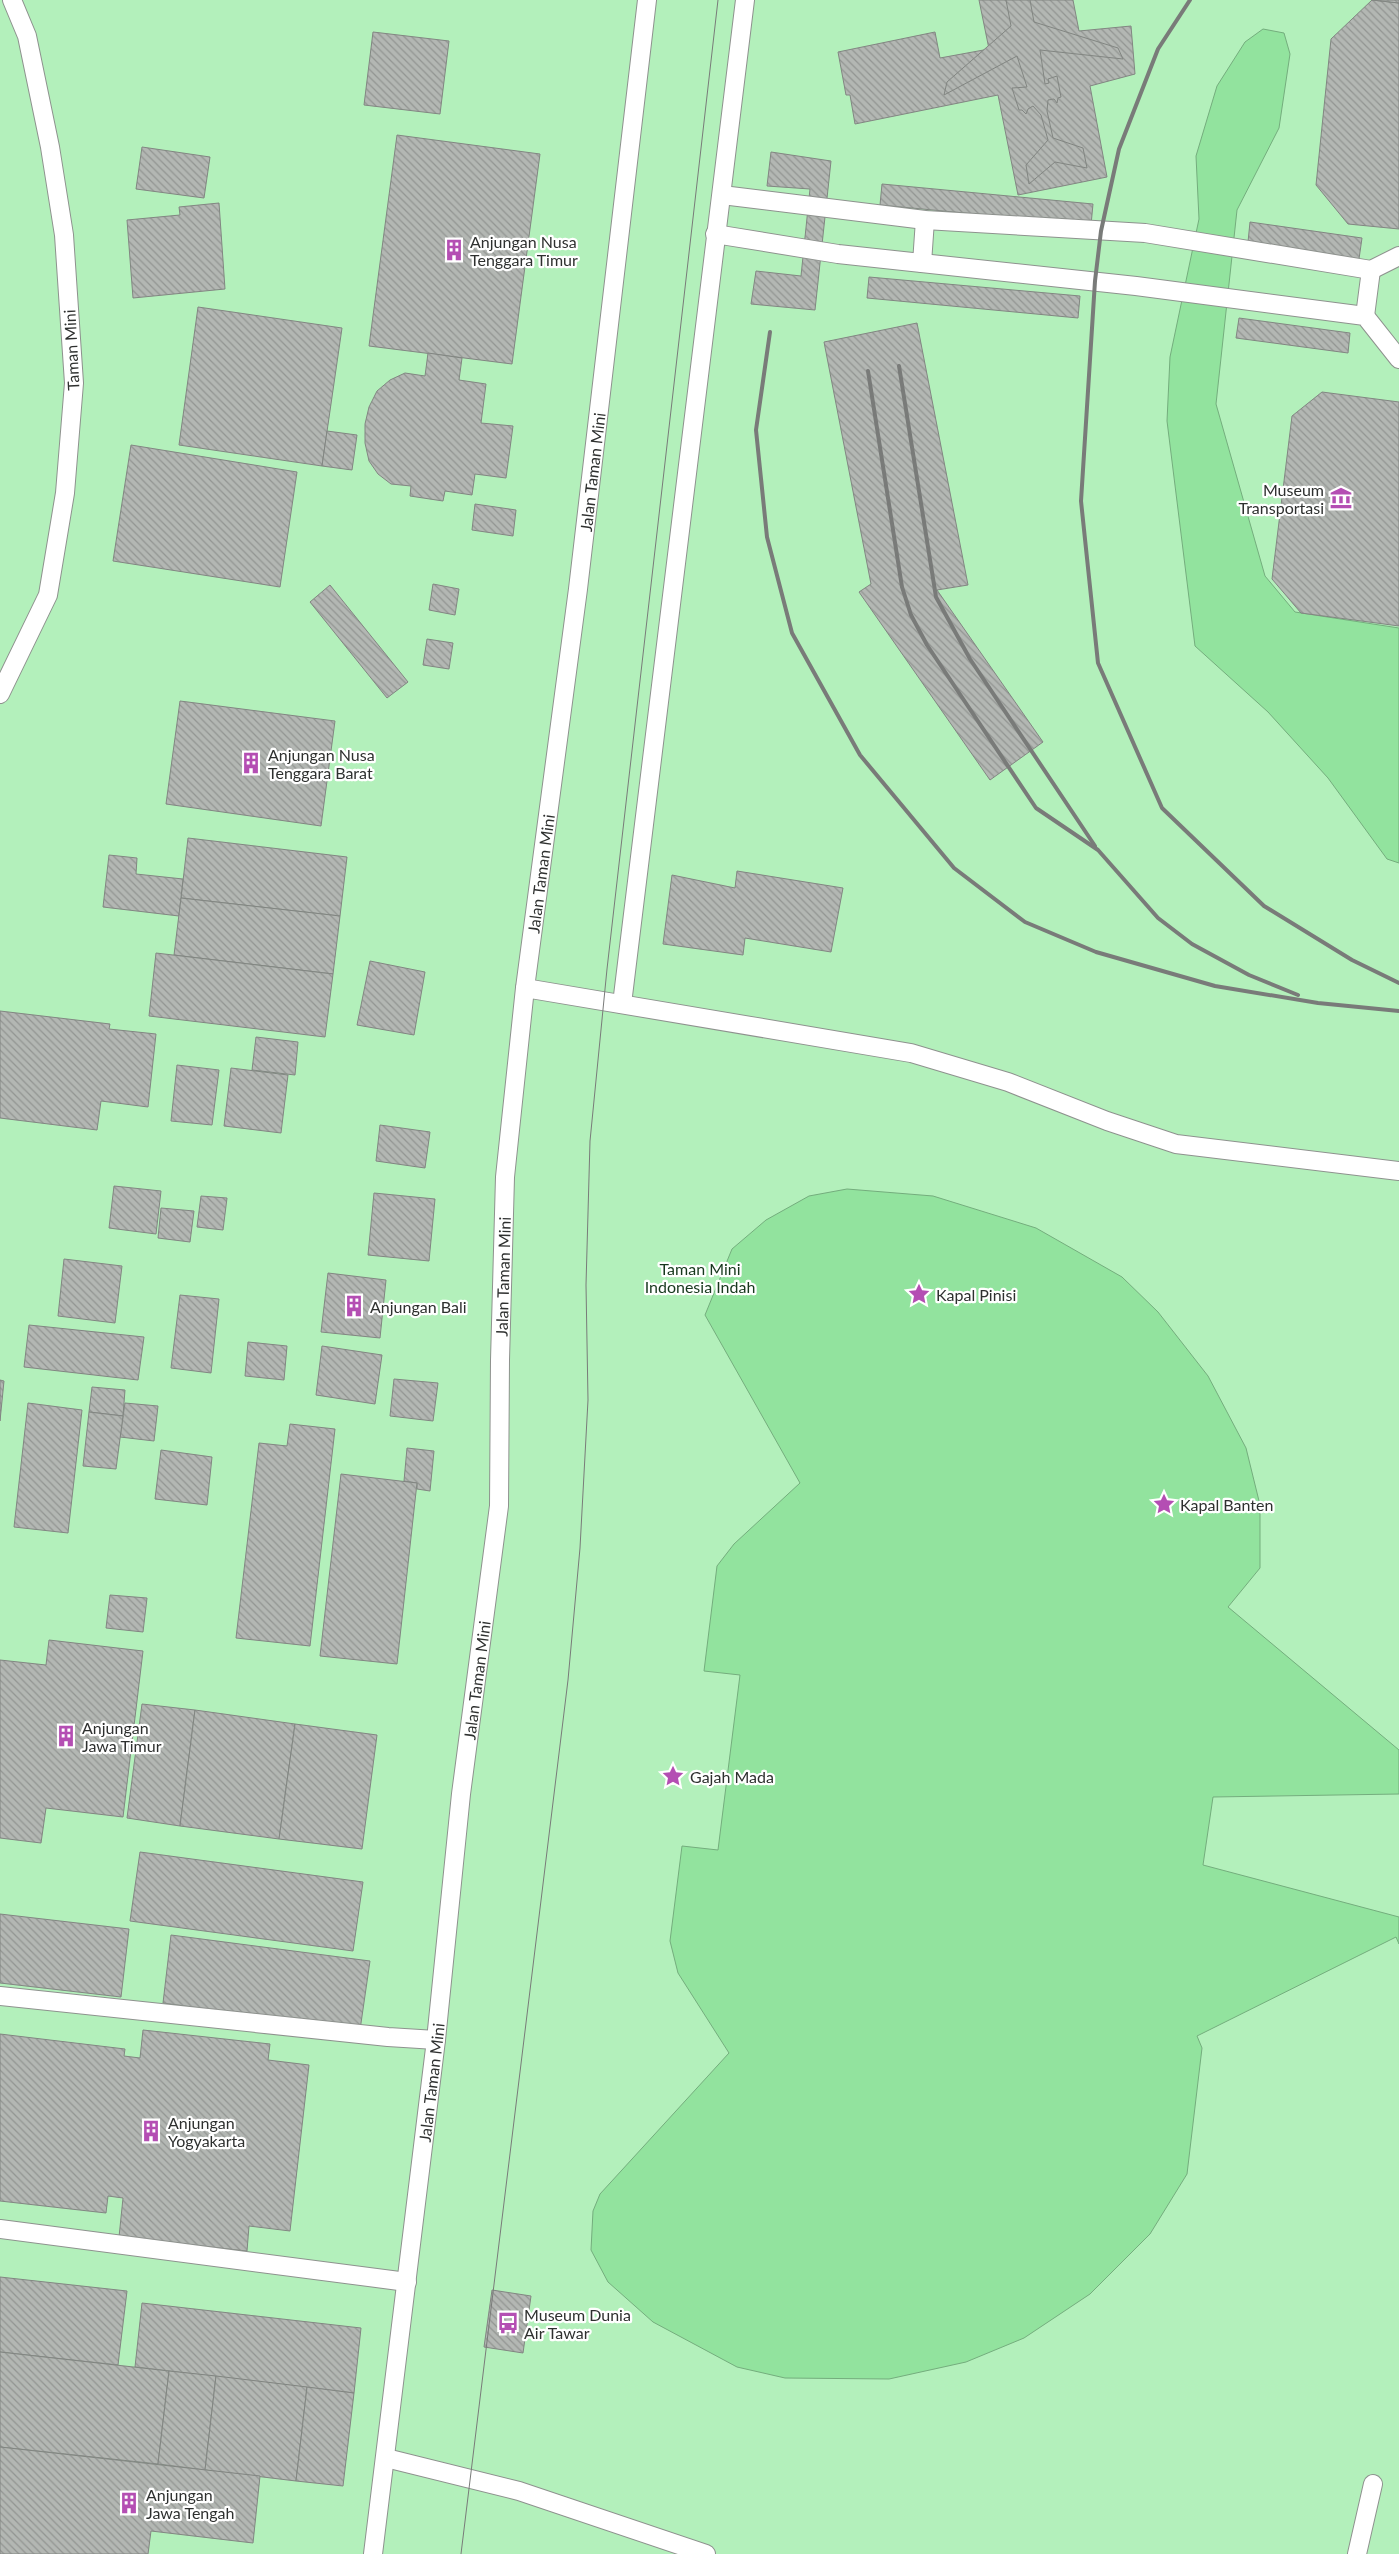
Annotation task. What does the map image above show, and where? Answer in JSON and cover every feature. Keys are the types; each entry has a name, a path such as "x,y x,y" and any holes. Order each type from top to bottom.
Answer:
{"lane":[{"name":"Taman Mini","path":"0,694 48,595 65,493 74,383 64,235 52,157 27,36 12,0"},
{"name":"Jalan Taman Mini","path":"373,2554 436,2040 461,1794 498,1506 505,1177 525,988 578,589 647,0"},
{"path":"622,1004 745,0"},
{"path":"722,195 925,220 1144,234 1371,270 1399,256"},
{"path":"922,263 925,220"},
{"path":"715,234 838,254 1136,286 1365,316 1399,359"},
{"path":"1365,316 1371,270"},
{"path":"525,988 911,1053 1008,1082 1107,1121 1176,1144 1399,1171"},
{"path":"0,1996 388,2037 436,2040"},
{"path":"0,2229 407,2282"},
{"path":"386,2458 519,2491 706,2554"},
{"path":"1357,2554 1373,2484"}],"green space":[{"name":"Taman Mini Indonesia Indah","path":"0,0 1399,0 1399,2554 0,2554"}],"shaded area":[{"path":"1263,29 1284,33 1290,54 1279,128 1237,210 1216,404 1265,576 1295,612 1399,628 1399,863 1387,859 1328,778 1268,712 1195,646 1167,421 1170,357 1199,219 1196,156 1217,86 1245,42"},
{"path":"847,1189 933,1196 1036,1228 1122,1277 1158,1312 1208,1376 1246,1448 1260,1505 1260,1568 1228,1607 1399,1750 1399,1794 1213,1797 1203,1865 1399,1917 1399,1944 1396,1937 1197,2036 1202,2048 1187,2174 1150,2234 1090,2294 1024,2338 966,2362 889,2379 785,2378 737,2367 653,2322 608,2282 591,2250 593,2211 600,2194 729,2053 678,1973 670,1941 682,1846 718,1850 740,1675 704,1671 717,1566 734,1544 800,1483 705,1315 732,1249 766,1220 809,1196"}],"building":[{"path":"979,0 1073,0 1079,31 1131,26 1135,74 1090,86 1107,177 1018,195 998,95 855,124 850,95 846,95 838,52 935,32 940,58 989,49"},
{"path":"1006,0 1030,0 1034,22 1118,48 1123,59 1040,50 1045,84 1049,83 1048,79 1057,76 1061,97 1058,98 1057,103 1054,99 1048,100 1047,111 1053,138 1083,148 1087,168 1055,162 1029,184 1026,165 1048,140 1041,115 1033,106 1028,109 1026,114 1019,110 1012,88 1027,87 1017,56 944,95 947,82 1011,26"},
{"path":"1372,0 1399,3 1399,229 1348,224 1316,185 1331,39"},
{"path":"1372,0 1399,0 1399,3"},
{"path":"373,32 449,41 440,114 364,105"},
{"name":"Anjungan Nusa Tenggara Timur","path":"397,135 540,154 512,364 369,346"},
{"path":"142,147 210,157 204,198 136,189"},
{"path":"771,152 831,161 815,310 751,304 756,271 801,276 810,189 767,186"},
{"path":"882,184 1093,204 1091,225 880,205"},
{"path":"219,203 225,289 133,298 127,220 180,215 179,207"},
{"path":"1250,222 1362,238 1359,259 1248,242"},
{"path":"869,277 1080,296 1078,318 867,298"},
{"path":"198,307 342,328 322,466 179,445"},
{"path":"1239,318 1350,333 1348,353 1236,338"},
{"path":"917,323 968,585 937,590 1043,742 990,780 859,592 871,584 824,342"},
{"path":"428,353 462,358 459,380 486,384 481,423 513,426 506,478 475,474 472,495 445,491 443,501 410,496 411,486 391,484 378,474 369,461 365,443 365,424 369,407 377,391 390,380 405,373 425,376"},
{"name":"Museum Transportasi","path":"1322,392 1399,402 1399,626 1301,613 1272,579 1292,416"},
{"path":"327,431 357,435 352,470 322,466"},
{"path":"131,445 297,472 280,587 113,561"},
{"path":"475,504 516,510 513,536 472,530"},
{"path":"433,584 459,589 455,615 429,610"},
{"path":"330,585 408,682 387,698 310,602"},
{"path":"427,639 453,643 449,669 423,665"},
{"name":"Anjungan Nusa Tenggara Barat","path":"180,701 335,721 321,826 166,804"},
{"path":"188,838 347,857 340,916 181,898"},
{"path":"109,855 137,858 136,874 183,879 179,916 103,907"},
{"path":"737,871 843,888 831,952 745,938 743,955 663,944 672,875 735,888"},
{"path":"181,898 340,916 333,974 174,955"},
{"path":"156,953 333,974 325,1037 149,1016"},
{"path":"370,961 425,972 414,1035 357,1025"},
{"path":"0,1011 110,1024 109,1029 156,1034 148,1107 101,1101 97,1130 0,1118"},
{"path":"256,1037 298,1042 295,1075 252,1070"},
{"path":"177,1065 219,1070 212,1125 171,1121"},
{"path":"231,1068 288,1075 281,1133 224,1126"},
{"path":"380,1125 430,1132 425,1168 376,1161"},
{"path":"114,1186 161,1191 156,1234 109,1228"},
{"path":"374,1193 435,1199 429,1261 368,1255"},
{"path":"201,1196 227,1198 223,1230 197,1227"},
{"path":"161,1208 194,1211 190,1242 158,1238"},
{"path":"64,1259 122,1266 115,1323 58,1316"},
{"name":"Anjungan Bali","path":"328,1273 386,1280 380,1338 321,1332"},
{"path":"180,1295 219,1299 211,1373 171,1368"},
{"path":"29,1325 144,1337 138,1380 24,1367"},
{"path":"248,1342 287,1346 284,1380 245,1376"},
{"path":"322,1346 382,1355 375,1404 316,1395"},
{"path":"394,1379 438,1383 433,1421 390,1416"},
{"path":"0,1380 4,1381 0,1421"},
{"path":"92,1387 125,1390 123,1416 89,1412"},
{"path":"28,1403 82,1410 68,1533 14,1527"},
{"path":"125,1403 158,1406 154,1441 120,1437"},
{"path":"89,1412 123,1416 116,1469 83,1466"},
{"path":"290,1424 335,1429 310,1646 236,1638 259,1443 287,1446"},
{"path":"407,1448 434,1451 430,1491 417,1489 417,1483 404,1481"},
{"path":"161,1450 212,1457 207,1505 155,1499"},
{"path":"341,1474 417,1483 397,1664 320,1656"},
{"path":"110,1595 147,1598 143,1632 106,1628"},
{"name":"Anjungan Jawa Timur","path":"49,1640 143,1651 123,1817 46,1808 41,1843 0,1838 0,1660 46,1665"},
{"path":"142,1704 195,1710 180,1826 127,1818"},
{"path":"195,1710 295,1724 279,1839 180,1826"},
{"path":"295,1724 377,1735 362,1849 279,1839"},
{"path":"140,1852 363,1882 353,1951 130,1921"},
{"path":"0,1914 129,1929 121,1997 0,1983"},
{"path":"171,1935 370,1961 360,2030 163,2003"},
{"name":"Anjungan Yogyakarta","path":"143,2030 270,2044 268,2060 309,2065 290,2231 249,2226 247,2251 119,2237 123,2198 108,2196 106,2213 0,2201 0,2034 125,2049 124,2056 140,2058"},
{"path":"0,2277 127,2291 118,2365 0,2352"},
{"path":"492,2290 531,2296 523,2353 484,2347"},
{"path":"142,2303 361,2328 354,2393 135,2367"},
{"path":"0,2352 169,2371 158,2464 0,2447"},
{"path":"169,2371 216,2376 205,2470 158,2464"},
{"path":"216,2376 307,2387 296,2481 205,2470"},
{"path":"307,2387 354,2393 343,2486 296,2481"},
{"name":"Anjungan Jawa Tengah","path":"0,2447 260,2476 253,2543 151,2531 148,2554 0,2554"}],"tram line":[{"path":"461,2554 568,1680 580,1548 588,1400 586,1285 590,1141 607,969 718,0"}],"railway":[{"path":"1190,0 1158,49 1119,149 1101,231 1095,281 1081,501 1098,663 1162,808 1264,906 1352,960 1399,983"},
{"path":"770,332 756,430 767,537 792,633 860,755 954,868 1025,922 1096,952 1215,986 1318,1003 1399,1011"},
{"path":"899,366 936,597 970,659 1095,846"},
{"path":"868,371 902,587 911,615 927,645 1036,808 1098,850 1158,918 1192,944 1249,975 1298,995"}],"place":[{"name":"Anjungan Nusa Tenggara Timur","path":"454,250"},
{"name":"Museum Transportasi","path":"1341,498"},
{"name":"Anjungan Nusa Tenggara Barat","path":"251,763"},
{"name":"Kapal Pinisi","path":"919,1294"},
{"name":"Anjungan Bali","path":"354,1306"},
{"name":"Kapal Banten","path":"1164,1504"},
{"name":"Anjungan Jawa Timur","path":"66,1736"},
{"name":"Gajah Mada","path":"673,1776"},
{"name":"Anjungan Yogyakarta","path":"151,2131"},
{"name":"Museum Dunia Air Tawar","path":"508,2323"},
{"name":"Anjungan Jawa Tengah","path":"129,2503"}]}
